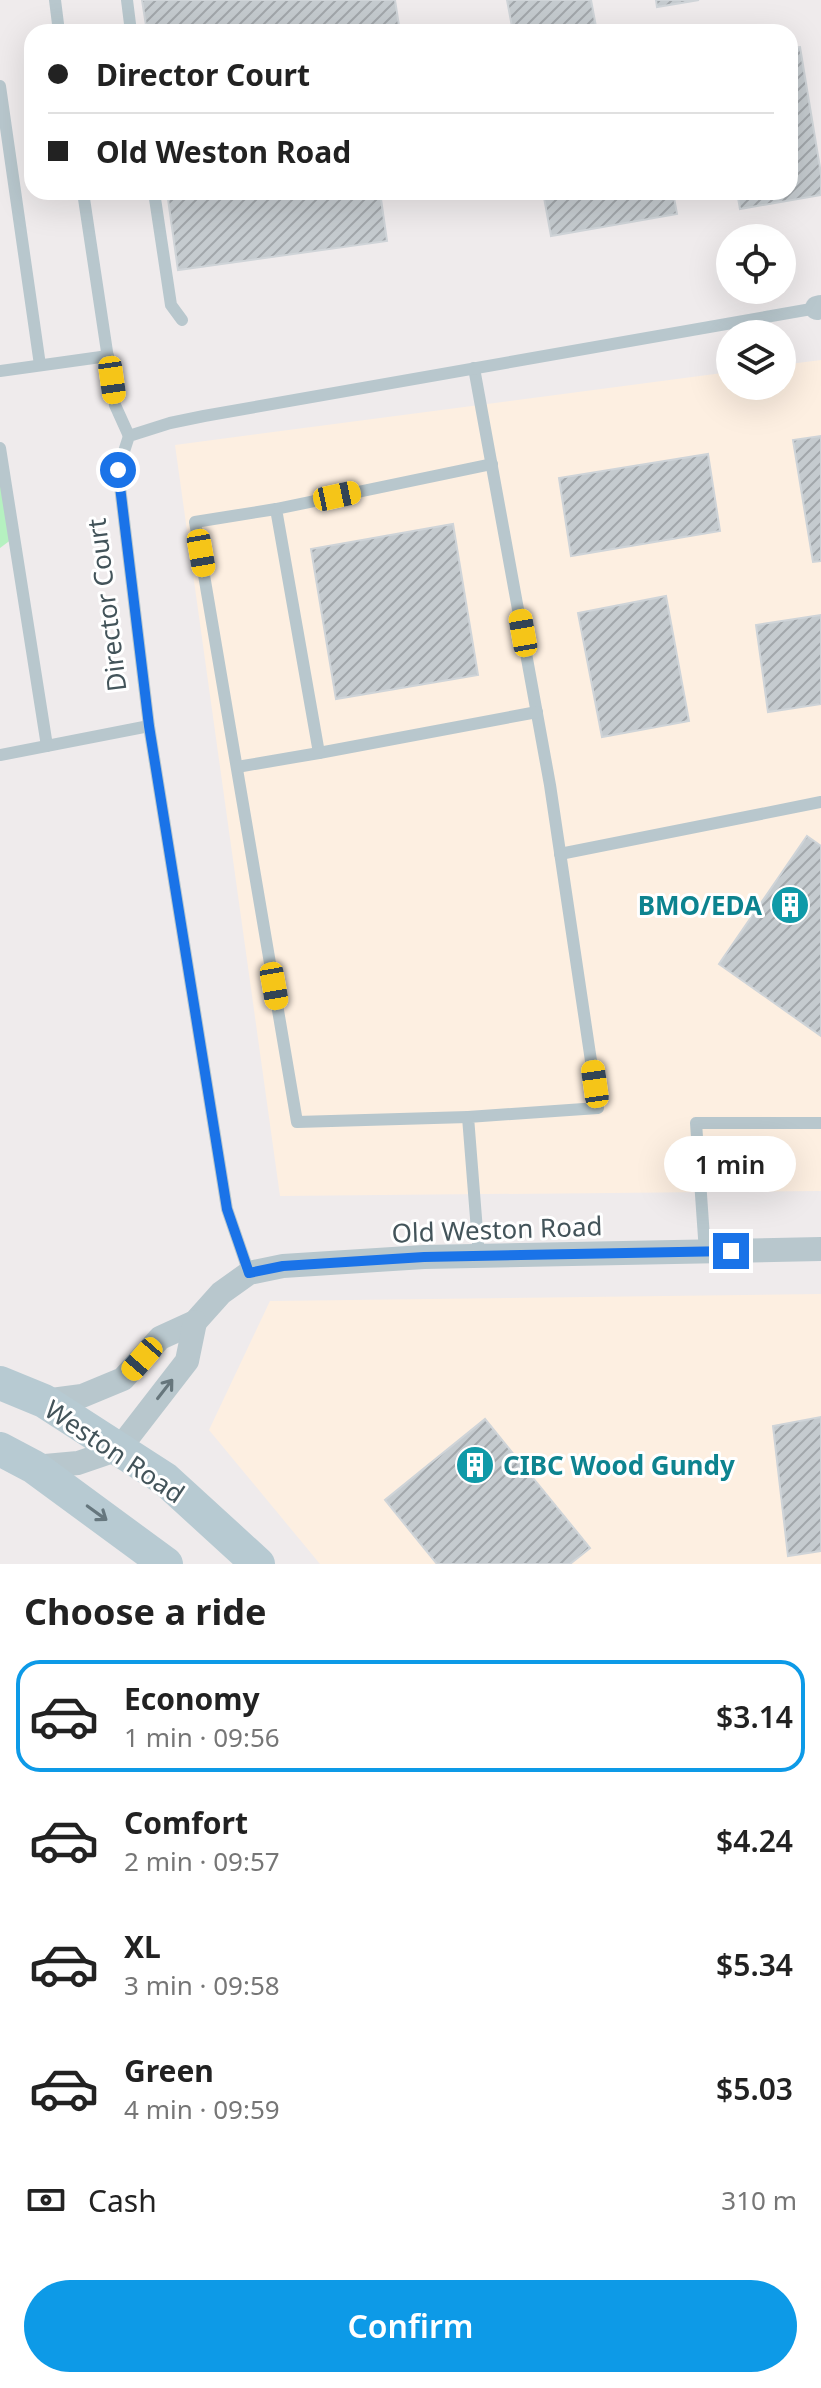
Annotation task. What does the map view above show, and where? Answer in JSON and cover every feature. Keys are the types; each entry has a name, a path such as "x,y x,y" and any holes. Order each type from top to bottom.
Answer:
{"main road":[{"name":"Weston Road","path":"0,1383 44,1401 165,1479 258,1564"},
{"path":"0,1449 34,1467 166,1564"}],"street":[{"name":"Old Weston Road","path":"44,1401 82,1396 123,1379 160,1338 195,1322 221,1293 249,1273 283,1266 424,1257 821,1249"},
{"path":"34,1467 78,1463 119,1449 187,1361 195,1322"}],"lane":[{"path":"55,0 58,24"},
{"path":"127,0 130,24"},
{"path":"0,86 40,365"},
{"path":"84,200 115,405 129,436 170,423 819,308"},
{"path":"155,200 171,305 182,320"},
{"path":"0,371 108,356"},
{"path":"474,368 492,464 537,712 574,934 598,1108 468,1117 297,1122 195,522 276,509 492,464"},
{"name":"Director Court","path":"129,436 118,470 149,726 227,1209 249,1273"},
{"path":"0,448 47,746"},
{"path":"276,509 319,753"},
{"path":"237,767 537,712"},
{"path":"0,755 149,726"},
{"path":"560,854 821,802"},
{"path":"468,1117 479,1256"},
{"path":"705,1252 696,1123 821,1123"}],"shaded area":[{"path":"821,360 821,1191 280,1196 175,445 716,374 716,400 796,400 796,363"},
{"path":"821,1294 821,1564 320,1564 209,1430 270,1301"}],"green space":[{"path":"0,454 16,536 0,548"}],"building":[{"path":"142,0 395,0 399,24 146,24"},
{"path":"507,0 591,0 596,24 512,24"},
{"path":"656,0 699,0 657,7"},
{"path":"798,47 821,174 821,195 798,199"},
{"path":"168,200 381,200 387,241 178,270"},
{"path":"544,200 674,200 677,214 551,236"},
{"path":"738,200 792,200 740,209"},
{"path":"821,436 821,561 813,562 793,440"},
{"path":"708,454 720,531 571,556 559,478"},
{"path":"453,524 478,675 336,699 311,549"},
{"path":"666,596 689,721 602,737 578,613"},
{"path":"821,615 821,704 768,712 756,625"},
{"name":"BMO/EDA","path":"807,836 821,846 821,1036 719,964"},
{"path":"821,1417 821,1551 788,1556 773,1426"},
{"name":"CIBC Wood Gundy","path":"485,1419 590,1548 570,1564 437,1564 385,1500"}],"place":[{"name":"BMO/EDA","path":"790,905"},
{"name":"CIBC Wood Gundy","path":"475,1465"}],"route":[{"path":"118,470 149,726 227,1209 249,1273 283,1266 424,1257 731,1251"}]}
